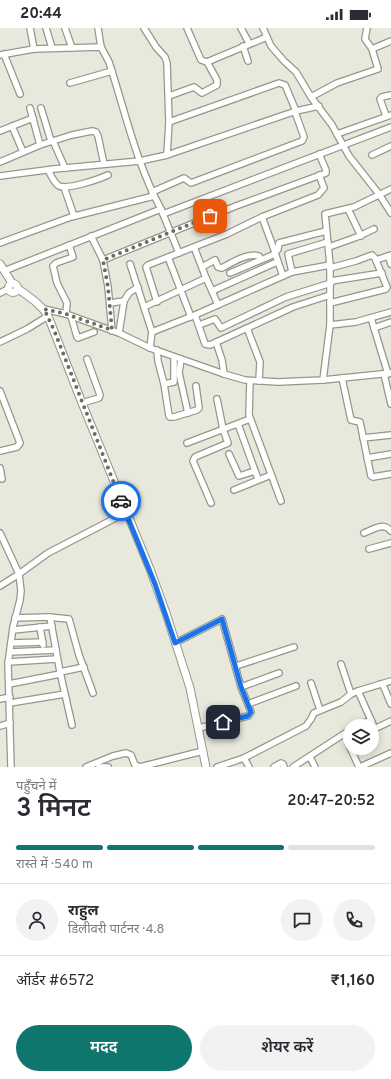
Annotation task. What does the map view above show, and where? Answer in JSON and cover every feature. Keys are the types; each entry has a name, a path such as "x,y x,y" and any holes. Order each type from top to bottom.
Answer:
{"main road":[{"path":"0,264 13,287 44,309 48,316 125,513 155,584 190,688 206,767"}],"street":[{"path":"30,28 34,49"},
{"path":"46,28 52,48"},
{"path":"65,28 72,48"},
{"path":"98,28 101,46 112,72 140,161 179,253"},
{"path":"144,28 166,60 169,96 167,155"},
{"path":"187,28 201,60 207,62 267,36"},
{"path":"241,28 249,43"},
{"path":"263,28 271,46 296,72 337,134 349,156 379,194 391,213"},
{"path":"311,96 337,83 378,69 372,49 365,39 368,28"},
{"path":"372,49 391,41"},
{"path":"20,94 2,55 34,49 101,46"},
{"path":"243,46 248,61"},
{"path":"169,96 194,87 202,93 217,85 217,80 207,62"},
{"path":"70,83 112,72"},
{"path":"0,243 74,216 153,194 184,178 191,183 302,140 304,137 285,85 279,83 169,122"},
{"path":"337,134 389,116 380,99 391,95"},
{"path":"0,176 140,161 167,155 295,111 319,106"},
{"path":"30,108 40,145"},
{"path":"41,108 52,141 65,168"},
{"path":"0,130 33,118"},
{"path":"12,126 22,152"},
{"path":"4,271 91,236 391,127"},
{"path":"0,162 40,145 86,131 92,131 96,132 98,136 104,164"},
{"path":"372,155 391,146"},
{"path":"103,260 243,203 326,173 327,171 319,154"},
{"path":"48,170 56,184 64,187 102,178 108,175"},
{"path":"156,302 146,267 320,194 324,187 319,175"},
{"path":"64,187 74,216"},
{"path":"322,380 330,324 331,282 329,244 326,231 326,214 348,209 391,189"},
{"path":"348,209 361,236"},
{"path":"262,218 283,276"},
{"path":"292,272 288,254 361,236 374,229"},
{"path":"230,273 275,253 278,250 278,244 280,243 326,231"},
{"path":"91,236 103,260 110,303 112,330"},
{"path":"69,245 73,257 56,263 53,266 57,284 67,303 68,315 77,337 78,338 94,332"},
{"path":"194,247 218,305"},
{"path":"202,267 215,260 218,267 222,268 246,256 255,254 260,260"},
{"path":"152,332 193,316 292,272 356,261 372,255 374,256 382,273 387,287 386,289 330,303"},
{"path":"376,260 389,255 391,264"},
{"path":"168,257 181,290 193,316 199,325 205,344 210,345 293,307 330,295"},
{"path":"212,291 277,262"},
{"path":"130,264 152,332 150,348"},
{"path":"199,325 214,319 221,328 286,297 331,282 382,273"},
{"path":"144,307 206,278"},
{"path":"0,293 13,287"},
{"path":"119,333 124,301 129,293 138,287"},
{"path":"110,303 124,301"},
{"path":"44,309 68,315 112,330 150,348 174,357 250,381 278,382 322,380 388,374"},
{"path":"330,324 348,323 391,312"},
{"path":"0,342 27,329 48,316"},
{"path":"371,318 388,374 391,404"},
{"path":"374,328 391,322"},
{"path":"247,328 260,362 259,381"},
{"path":"216,342 222,360 224,374"},
{"path":"157,350 169,416 174,417 199,408 196,386"},
{"path":"164,384 174,382 174,357"},
{"path":"82,403 99,398 100,395 88,359"},
{"path":"181,359 179,373 188,413"},
{"path":"342,378 351,420 360,422 371,476 391,474"},
{"path":"250,381 248,410 250,419 281,501"},
{"path":"0,391 20,443 17,447 0,451"},
{"path":"211,503 193,461 195,458 228,443 217,399"},
{"path":"187,443 250,419"},
{"path":"238,424 258,479"},
{"path":"363,438 391,434"},
{"path":"229,454 239,476 255,471"},
{"path":"367,458 391,454"},
{"path":"0,468 2,479"},
{"path":"234,490 271,475"},
{"path":"0,586 48,553 125,513"},
{"path":"364,533 383,526 388,527 391,531"},
{"path":"0,534 19,574 21,591 8,662 11,767"},
{"path":"369,549 391,543"},
{"path":"15,618 50,617 67,618 70,620 93,693"},
{"path":"50,617 57,659 72,725"},
{"path":"175,643 222,619 241,687 251,712 248,716 199,728"},
{"path":"13,630 52,626"},
{"path":"40,627 43,650"},
{"path":"11,643 43,642"},
{"path":"236,666 294,647"},
{"path":"10,652 56,650"},
{"path":"8,662 57,659"},
{"path":"341,664 352,694"},
{"path":"9,684 84,667"},
{"path":"241,687 279,673"},
{"path":"217,767 244,758 306,726 312,719 314,713 341,702 352,694 391,681"},
{"path":"310,682 320,710"},
{"path":"381,684 383,685 391,704"},
{"path":"248,704 296,686"},
{"path":"358,692 371,719"},
{"path":"0,699 10,700 65,694"},
{"path":"379,727 391,721"},
{"path":"0,726 10,723"},
{"path":"292,767 343,734"},
{"path":"97,766 126,752 131,755 135,766 140,767 203,751"},
{"path":"354,755 359,767 369,765 391,753"},
{"path":"310,756 315,767"},
{"path":"244,758 249,767"},
{"path":"274,767 281,763 284,767"},
{"path":"86,767 108,767"}],"way so far":[{"path":"121,501 54,330 44,309 66,314 112,330 108,287 103,260 210,216"}],"route":[{"path":"121,501 150,569 175,643 222,619 241,687 251,712 248,716 223,722"}]}
